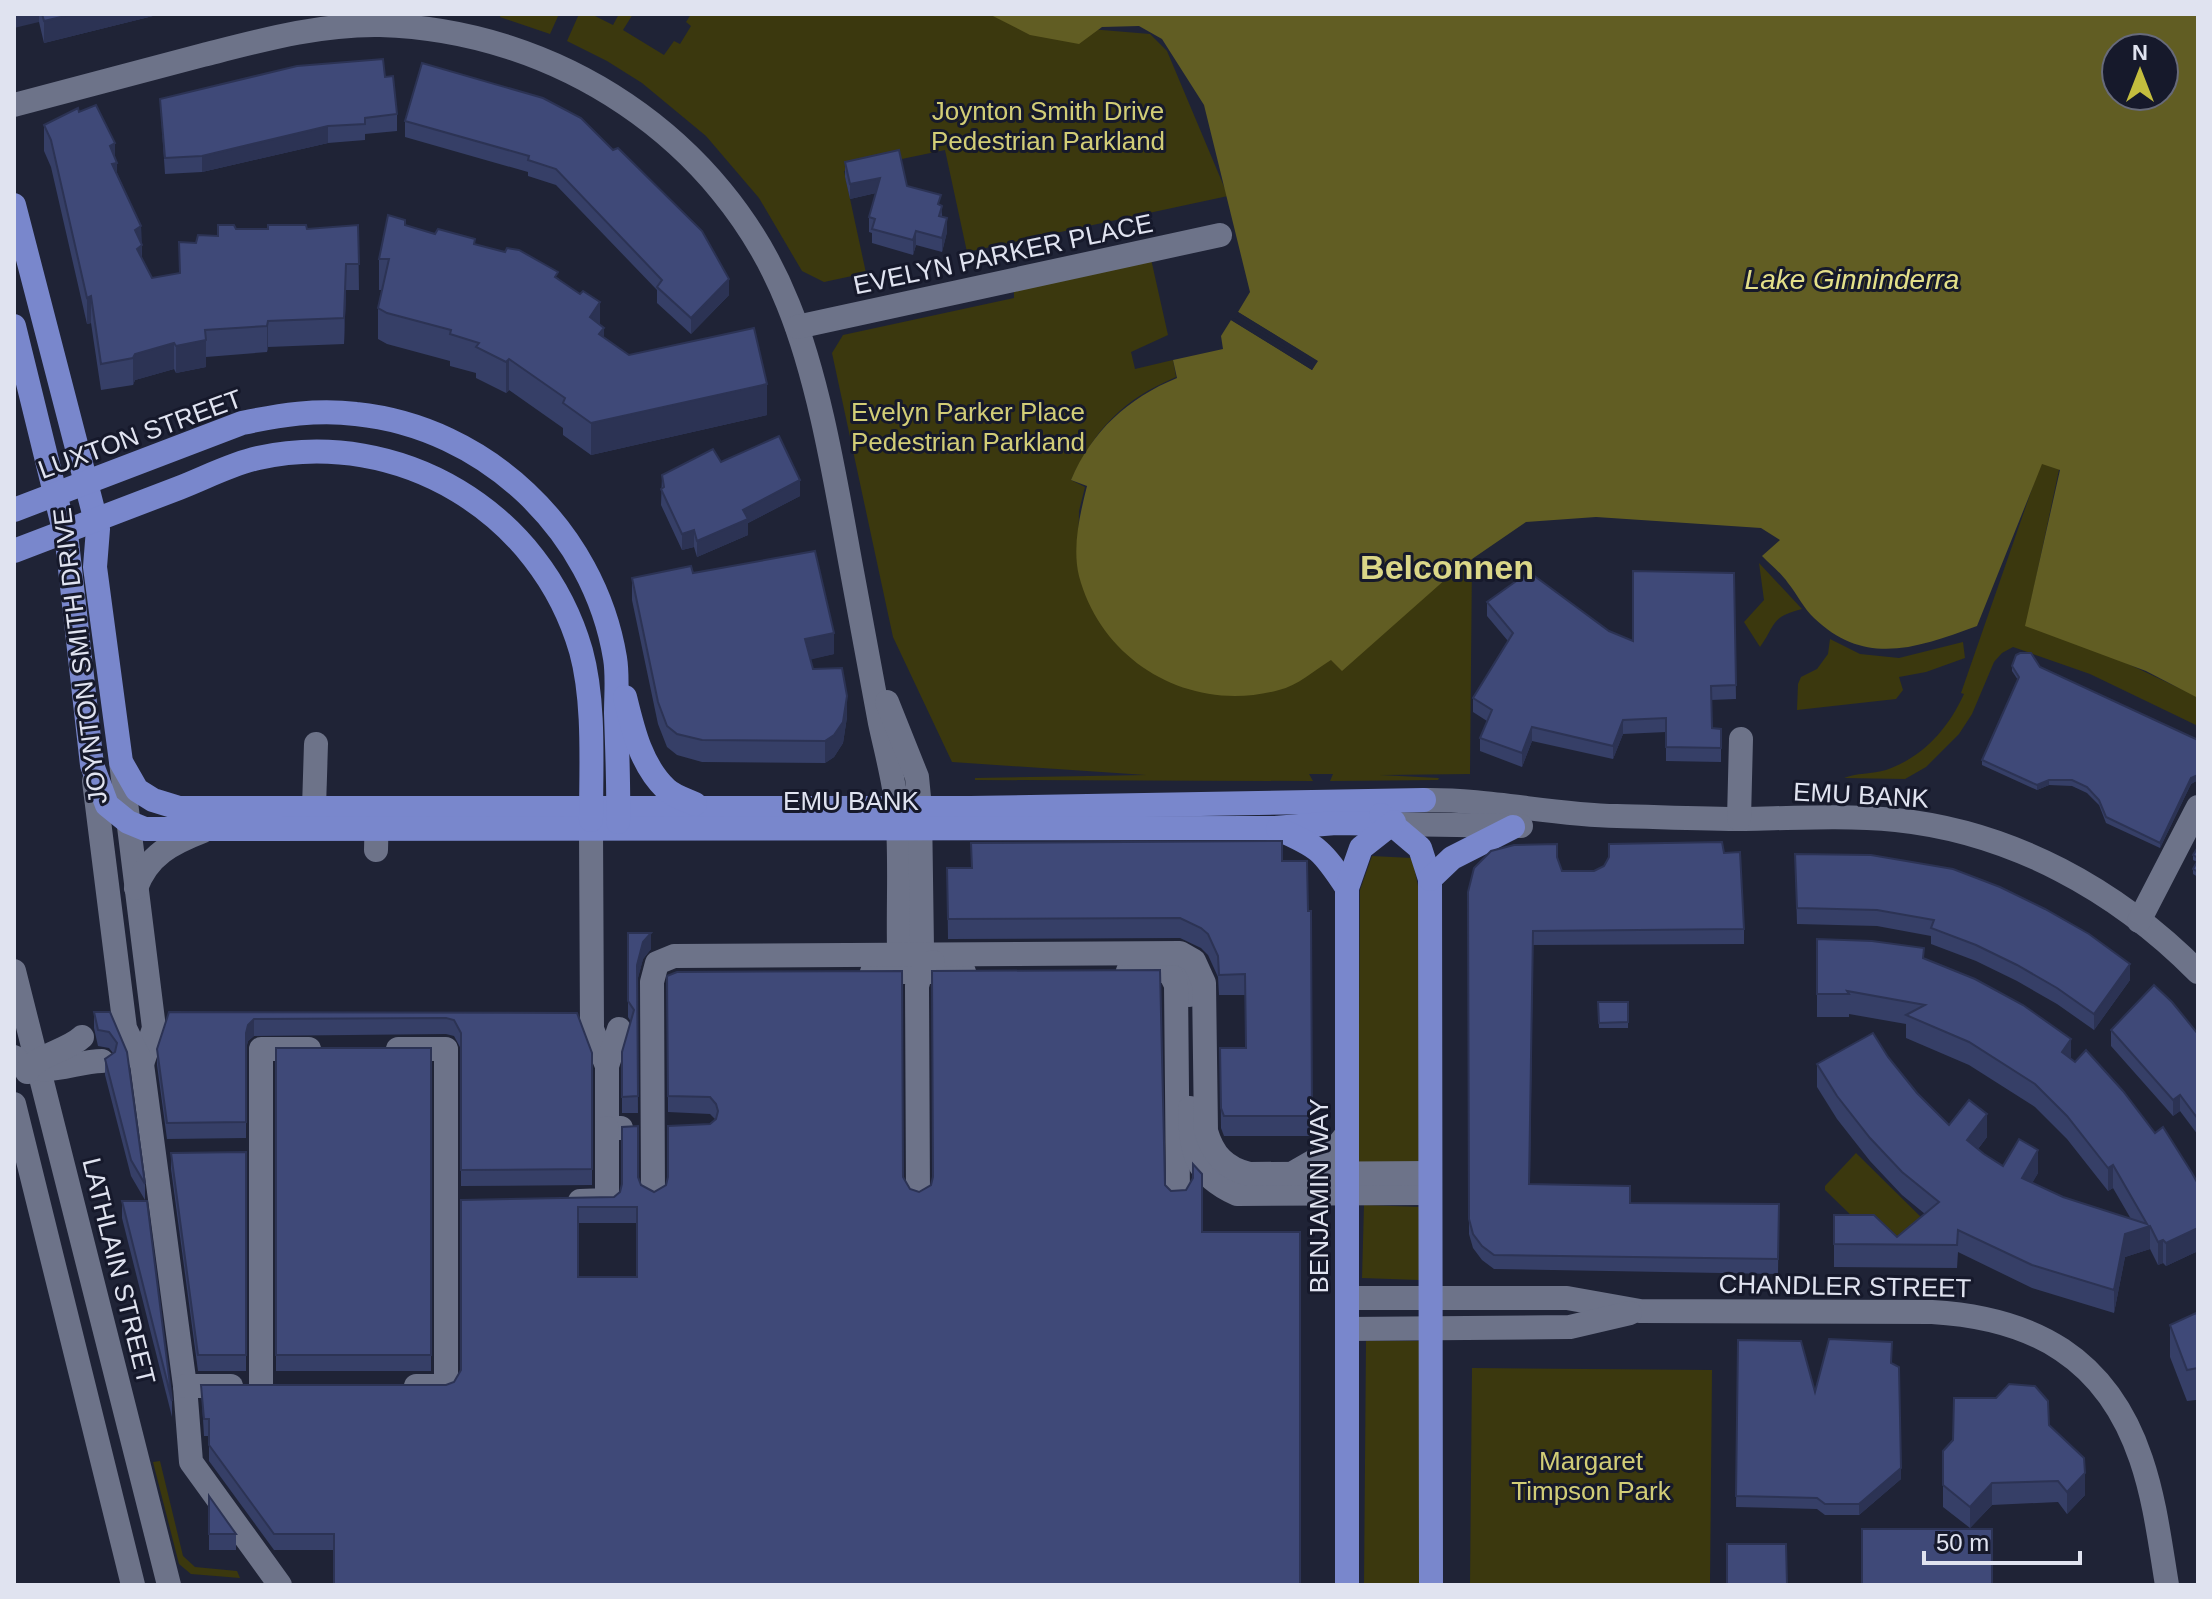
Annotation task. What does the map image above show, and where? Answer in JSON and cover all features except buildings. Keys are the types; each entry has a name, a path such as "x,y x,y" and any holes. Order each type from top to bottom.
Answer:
{"main road":[{"name":"JOYNTON SMITH DRIVE","path":"14,205 98,529 95,567 121,762"},
{"name":"JOYNTON SMITH DRIVE","path":"14,326 67,542 92,765 107,805 128,822"},
{"name":"LUXTON STREET","path":"14,510 242,423 280,415 316,412 393,420 427,430 462,446 492,464 542,508 569,542 600,603 615,660 618,819"},
{"path":"14,551 257,459 301,453 361,455 435,479 469,497 498,519 549,578 565,608 581,651 588,688 591,818"},
{"path":"615,660 644,759 668,792 703,807"},
{"name":"EMU BANK","path":"121,762 137,790 153,800 179,808 314,808 377,829"},
{"name":"EMU BANK","path":"128,822 145,829 203,831 377,829 591,818 909,818 1424,800"},
{"name":"BENJAMIN WAY","path":"1347,1585 1347,888 1361,848 1424,800"},
{"path":"1362,802 1420,848 1430,879 1431,1585"},
{"name":"EMU BANK","path":"618,819 703,807 909,818 1275,828 1336,823 1391,824"},
{"path":"1430,879 1452,858 1513,827"},
{"path":"1275,828 1313,845 1327,857 1347,888"}],"street":[{"path":"14,105 293,32 376,25 415,27 487,40 522,50 589,80 633,108 702,169 754,236 773,268 797,327 825,434 866,651 909,818 917,957 918,1193"},
{"name":"EVELYN PARKER PLACE","path":"797,327 1220,235"},
{"path":"1739,819 1741,739"},
{"path":"314,808 316,744"},
{"name":"JOYNTON SMITH DRIVE","path":"121,762 136,888 156,974 154,1028 142,1064"},
{"name":"JOYNTON SMITH DRIVE","path":"92,765 125,1028 142,1064"},
{"path":"2139,921 2194,798"},
{"name":"EMU BANK","path":"1424,800 1512,806 1574,815 1894,820 1971,835 2015,849 2085,882 2139,921 2198,972"},
{"name":"EMU BANK","path":"128,822 150,808 179,808"},
{"name":"EMU BANK","path":"1391,824 1513,827 1574,815"},
{"path":"591,818 592,1029 607,1066"},
{"path":"103,860 110,836 116,828 128,822"},
{"path":"136,888 141,873 166,847 203,831"},
{"path":"653,1193 652,982 657,963 674,956 917,957 1180,953 1194,961 1204,983 1206,1131 1219,1159 1238,1171 1293,1184 1430,1183"},
{"path":"917,957 1154,958 1163,963 1176,985 1178,1194"},
{"path":"14,960 27,974 43,1031 96,1053"},
{"name":"LATHLAIN STREET","path":"14,971 29,1064 49,1111 169,1585"},
{"path":"563,1201 607,1200 607,1066 619,1029"},
{"path":"29,1166 40,1138 25,1079 29,1064 73,1045 96,1053"},
{"path":"261,1386 261,1049 334,1049"},
{"path":"371,1049 446,1049 446,1386 395,1386"},
{"path":"49,1111 67,1079 84,1074 96,1053"},
{"path":"142,1064 185,1386 191,1462 280,1585"},
{"path":"14,1104 133,1585"},
{"path":"607,1128 671,1128"},
{"path":"1293,1184 1335,1149 1347,1134"},
{"path":"230,1153 261,1153"},
{"path":"154,1154 185,1154"},
{"path":"1293,1184 1332,1214 1347,1235"},
{"path":"446,1201 475,1201"},
{"name":"CHANDLER STREET","path":"1347,1298 1567,1298 1640,1311 1932,1312 1969,1314 2010,1324 2048,1340 2075,1357 2097,1380 2131,1433 2142,1461 2166,1578"},
{"name":"CHANDLER STREET","path":"1347,1329 1570,1327 1640,1311"},
{"path":"185,1386 285,1386"}],"green space":[{"path":"501,14 559,14 550,34 500,17"},
{"name":"Joynton Smith Drive Pedestrian Parkland","path":"579,14 591,14 613,25 619,14 633,14 623,30 664,55 674,41 680,44 691,26 686,22 691,14 1015,14 1090,29 1150,34 1167,51 1228,196 967,252 945,150 844,171 866,273 824,282 802,271 759,198 706,136 642,83 567,41"},
{"name":"Evelyn Parker Place Pedestrian Parkland","path":"1151,259 1168,335 1131,352 1135,369 1173,360 1176,377 1140,395 1126,406 1101,431 1080,462 1071,480 1085,487 1079,511 1078,563 1434,584 1472,558 1470,774 1380,775 1438,780 1330,781 1333,774 1309,774 1313,781 975,780 1146,775 952,762 893,637 832,353 843,335 1014,298 1014,291"},
{"path":"2042,460 2060,465 2026,625 2103,652 2198,697 2198,726 2090,674 2013,647 1994,662 1972,714 1959,734 1926,767 1905,779 1844,778 1881,771 1912,758 1933,740 1950,719 1964,694 1961,693"},
{"path":"1759,563 1802,609 1779,619 1760,647 1744,622 1764,600"},
{"path":"1830,639 1860,654 1899,658 1963,642 1965,658 1926,672 1899,677 1903,690 1896,699 1797,710 1801,677 1817,669 1828,654"},
{"path":"1372,856 1412,858 1420,895 1419,1167 1358,1166 1360,890"},
{"path":"1856,1153 1931,1227 1889,1252 1825,1190 1825,1186"},
{"path":"1364,1205 1421,1207 1419,1280 1362,1278"},
{"path":"1366,1341 1422,1341 1420,1585 1364,1585"},
{"name":"Margaret Timpson Park","path":"1472,1368 1712,1370 1710,1585 1470,1585"},
{"path":"160,1461 183,1556 195,1567 237,1571 240,1578 191,1574 179,1564 153,1462"}],"water":[{"name":"Lake Ginninderra","path":"989,14 2198,14 2198,698 2146,671 2025,626 2060,470 2042,464 1977,626 1914,646 1873,648 1834,634 1810,614 1785,579 1762,556 1780,540 1761,528 1596,517 1526,522 1456,570 1342,671 1331,660 1286,688 1246,696 1214,695 1155,675 1129,657 1108,634 1091,607 1079,576 1077,542 1087,486 1071,480 1080,462 1101,431 1127,406 1177,378 1173,360 1223,349 1221,336 1231,320 1312,370 1317,361 1238,312 1250,292 1204,105 1162,39 1139,26 1102,27 1079,44 1030,35"}],"pier":[{"path":"1238,312 1318,361 1312,370 1231,320 1234,318 1311,364 1237,315"}],"district":[{"name":"Belconnen","path":"1447,567"}]}
